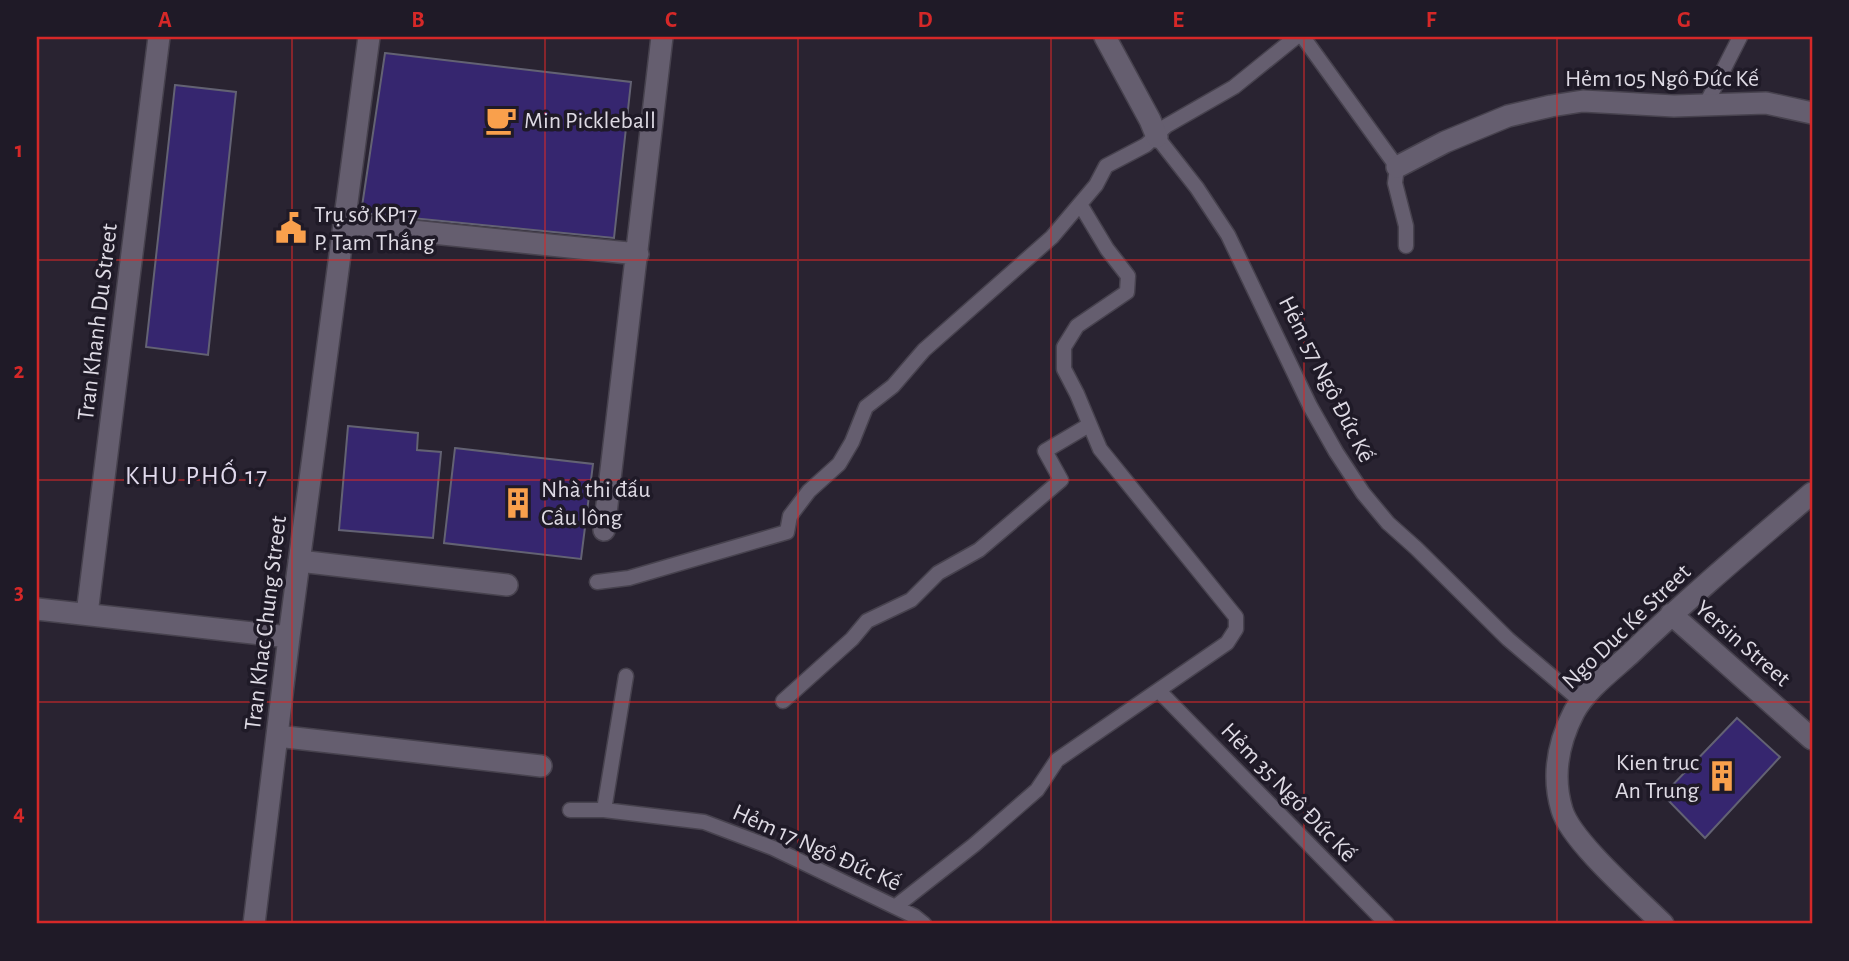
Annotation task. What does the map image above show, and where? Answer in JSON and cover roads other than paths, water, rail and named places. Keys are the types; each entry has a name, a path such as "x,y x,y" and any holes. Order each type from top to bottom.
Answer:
{"street":[{"name":"Tran Khanh Du Street","path":"87,614 159,37"},
{"name":"Tran Khac Chung Street","path":"254,924 289,637 369,37"},
{"path":"604,530 662,37"},
{"path":"1105,37 1157,136"},
{"name":"Hẻm 105 Ngô Đức Kế","path":"1397,167 1445,142 1507,116 1551,106 1583,102 1674,106 1766,103 1812,113"},
{"path":"344,224 638,254"},
{"name":"Ngo Duc Ke Street","path":"1663,924 1572,832 1562,811 1555,775 1567,729 1575,710 1588,693 1671,614 1812,493"},
{"path":"299,562 507,584"},
{"path":"37,609 289,637"},
{"name":"Yersin Street","path":"1671,614 1812,739"},
{"path":"277,736 541,766"}],"lane":[{"path":"597,582 629,578 788,532 790,516 809,491 839,464 852,442 866,407 893,386 924,350 1052,237 1096,185 1106,166 1146,145 1166,126 1234,87 1296,37"},
{"path":"1303,37 1397,167 1395,183 1406,226 1405,246"},
{"path":"1706,104 1740,37"},
{"name":"Hẻm 57 Ngô Đức Kế","path":"1157,136 1228,234 1310,406 1363,493 1388,523 1508,639 1581,702"},
{"path":"895,907 974,845 1037,790 1057,761 1227,643 1236,629 1236,617 1100,449 1064,369 1064,346 1077,326 1128,292 1128,276 1107,249 1080,204"},
{"path":"783,701 852,639 867,621 911,600 938,573 979,550 1061,480 1045,451 1089,425"},
{"path":"604,810 626,676"},
{"name":"Hẻm 35 Ngô Đức Kế","path":"1159,691 1387,924"},
{"name":"Hẻm 17 Ngô Đức Kế","path":"570,810 604,810 704,822 773,848 914,916 924,924"}],"place":[{"name":"Min Pickleball","path":"501,120"},
{"name":"Trụ sở KP17 P. Tam Thắng","path":"291,228"},
{"name":"Nhà thi đấu Cầu lông","path":"518,503"},
{"name":"Kien truc An Trung","path":"1722,776"}],"district":[{"name":"KHU PHỐ 17","path":"197,475"}]}
